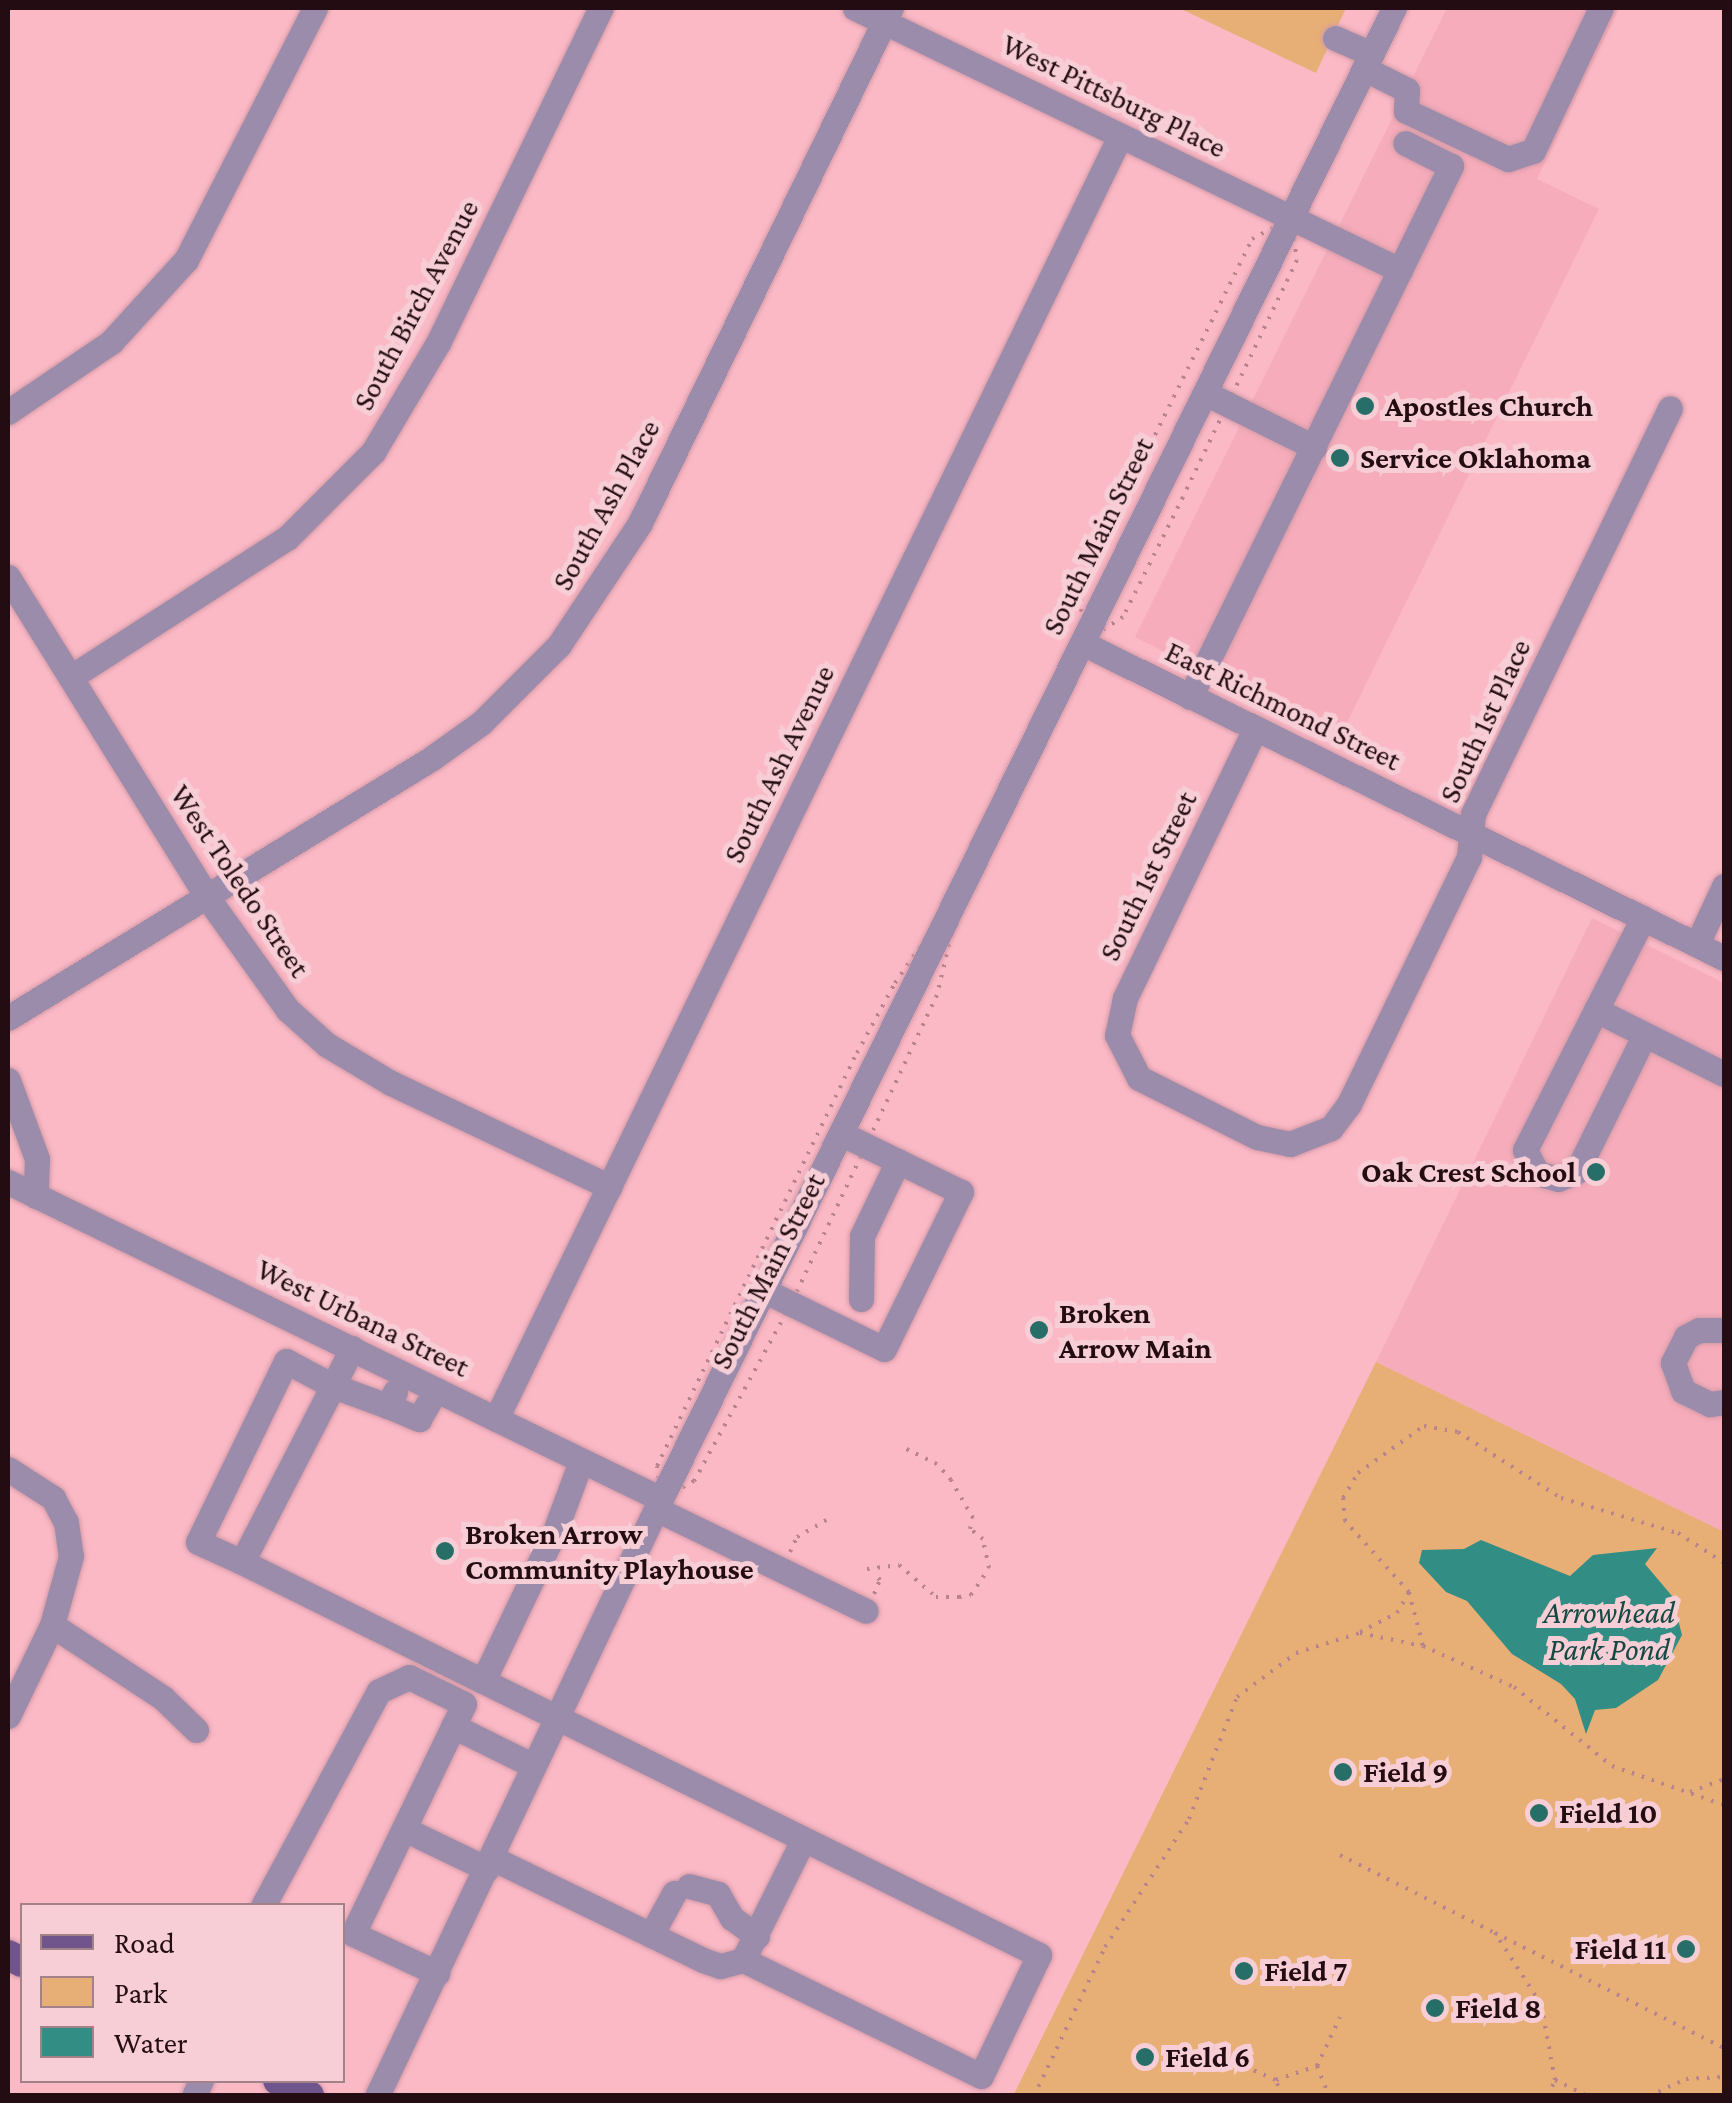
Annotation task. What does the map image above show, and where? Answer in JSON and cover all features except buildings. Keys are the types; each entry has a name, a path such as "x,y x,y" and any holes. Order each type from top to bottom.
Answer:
{"main road":[{"path":"284,2083 309,2096"}],"street":[{"path":"8,412 111,342 186,260 315,8"},
{"name":"South Birch Avenue","path":"71,677 288,538 374,452 438,344 601,8"},
{"name":"West Pittsburg Place","path":"855,8 888,15 1120,136 1400,270"},
{"name":"South Main Street","path":"378,2096 658,1504 765,1292 856,1141 964,883 1394,8"},
{"path":"1335,38 1407,90 1406,111 1508,160 1532,150 1601,8"},
{"name":"South Ash Place","path":"8,1018 481,723 596,599 640,523 888,15"},
{"name":"South Ash Avenue","path":"496,1419 1120,136"},
{"path":"1190,697 1451,166 1405,143"},
{"path":"1205,394 1314,447"},
{"name":"South 1st Place","path":"1290,1144 1332,1128 1348,1104 1469,857 1473,814 1670,408"},
{"name":"West Toledo Street","path":"9,584 271,991 327,1045 391,1083 610,1187"},
{"name":"East Richmond Street","path":"1082,643 1724,958"},
{"name":"South 1st Street","path":"1256,730 1124,998 1118,1019 1122,1056 1139,1078 1257,1137 1290,1144"},
{"path":"1696,944 1724,886"},
{"path":"1643,918 1525,1150 1537,1173 1558,1180 1576,1172 1644,1036"},
{"path":"1596,1010 1724,1074"},
{"path":"8,1080 37,1159 36,1196"},
{"path":"765,1292 884,1349 961,1192 856,1141"},
{"path":"860,1299 862,1236 898,1162"},
{"name":"West Urbana Street","path":"8,1182 581,1461 866,1611"},
{"path":"1724,1330 1699,1330 1686,1337 1674,1364 1683,1391 1695,1400 1724,1402"},
{"path":"242,1562 352,1348"},
{"path":"404,1829 720,1966 744,1960 982,2076 1039,1955 198,1542 286,1361 333,1386 418,1419 436,1390"},
{"path":"388,1406 404,1374"},
{"path":"482,1681 555,1531 581,1461"},
{"path":"8,1469 40,1486 66,1522 70,1556 52,1625 8,1716"},
{"path":"52,1625 163,1698 196,1730"},
{"path":"265,1903 379,1691 409,1678 464,1704 353,1934 436,1973"},
{"path":"453,1726 534,1766"},
{"path":"744,1960 803,1840"},
{"path":"651,1934 681,1890 718,1894 732,1918 757,1936"}],"path":[{"name":"South Main Street","path":"1136,474 1252,238 1291,218"},
{"name":"South Main Street","path":"658,1504 694,1481 792,1304 856,1141 937,995 964,883"},
{"path":"1423,1646 1409,1592 1345,1521 1343,1498 1358,1473 1424,1426 1458,1432 1560,1498 1678,1532 1724,1564"},
{"path":"867,1569 898,1565 936,1596 958,1597 970,1595 988,1568 983,1539 970,1529 972,1518 952,1480 902,1446"},
{"path":"782,1570 797,1537 826,1520"},
{"path":"1034,2096 1104,1946 1189,1818 1237,1697 1296,1653 1360,1632 1397,1613 1409,1592"},
{"path":"1360,1632 1423,1646 1514,1687 1612,1766 1724,1805"},
{"path":"1690,1792 1724,1779"},
{"path":"1340,1855 1724,2048"},
{"path":"1495,1933 1541,2004 1554,2080 1548,2096"},
{"path":"1328,2096 1317,2066 1340,2017"},
{"path":"1226,2058 1276,2080 1317,2066"},
{"path":"1650,2096 1686,2078 1724,2076"},
{"path":"1276,2080 1282,2096"},
{"path":"1554,2080 1588,2096"}],"shaded area":[{"path":"1447,8 1619,8 1537,179 1599,209 1339,739 1135,637"},
{"name":"Oak Crest School","path":"1592,918 1724,983 1724,1532 1376,1362"}],"green space":[{"path":"1179,8 1346,8 1316,73"},
{"path":"1376,1362 1724,1532 1724,2095 1013,2096"}],"water":[{"name":"Arrowhead Park Pond","path":"1481,1540 1570,1576 1593,1555 1657,1548 1645,1564 1672,1596 1682,1635 1658,1680 1616,1708 1595,1710 1586,1734 1575,1699 1561,1684 1512,1654 1467,1601 1446,1592 1419,1563 1422,1550 1464,1549"}],"place":[{"name":"Apostles Church","path":"1365,406"},
{"name":"Service Oklahoma","path":"1340,458"},
{"name":"Oak Crest School","path":"1596,1172"},
{"name":"Broken Arrow Main","path":"1039,1330"},
{"name":"Broken Arrow Community Playhouse","path":"445,1551"},
{"name":"Field 9","path":"1343,1772"},
{"name":"Field 10","path":"1539,1813"},
{"name":"Field 11","path":"1686,1949"},
{"name":"Field 7","path":"1244,1971"},
{"name":"Field 8","path":"1435,2008"},
{"name":"Field 6","path":"1145,2057"}]}
